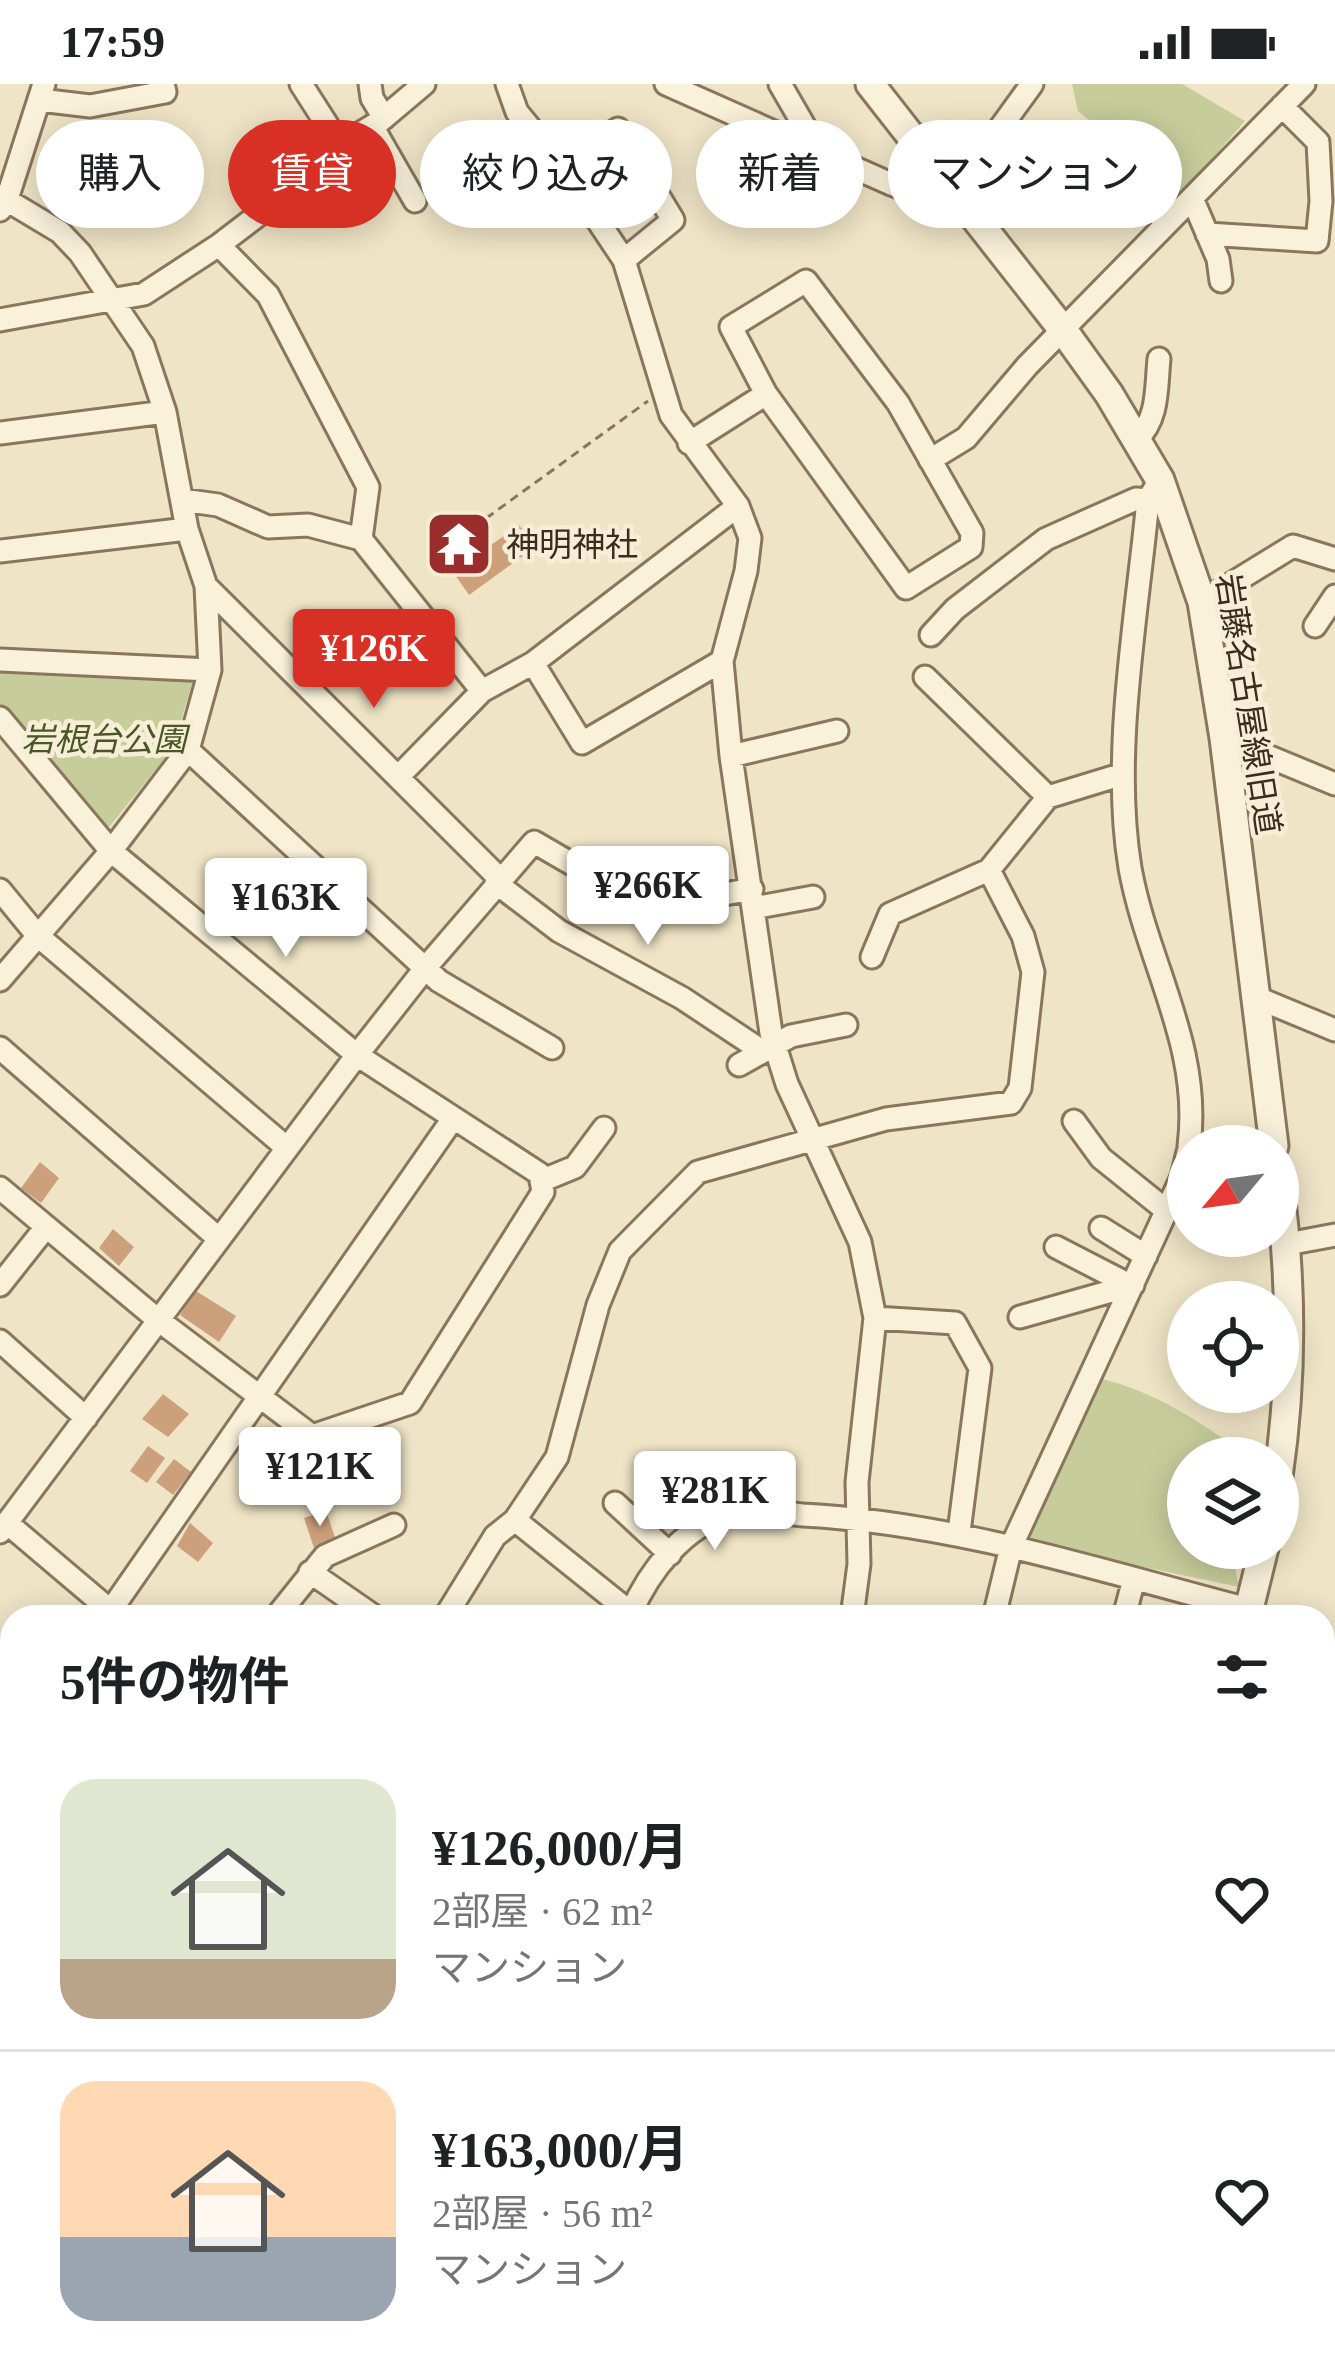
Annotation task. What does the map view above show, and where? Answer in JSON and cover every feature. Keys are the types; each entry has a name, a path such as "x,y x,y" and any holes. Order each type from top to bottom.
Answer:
{"street":[{"path":"0,980 111,851 188,750 210,670 206,586 187,529 165,412 142,346 116,300 60,232 2,202 42,92 91,106 165,92 164,84"},
{"path":"301,84 324,120"},
{"path":"370,84 378,120"},
{"path":"380,120 424,84"},
{"path":"507,84 524,120"},
{"path":"666,84 742,120"},
{"path":"780,84 801,120"},
{"name":"岩藤名古屋線旧道","path":"870,84 897,120"},
{"path":"1009,120 1032,84"},
{"path":"1182,208 1304,84"},
{"path":"1207,234 1317,242 1318,142 1282,106"},
{"path":"396,160 415,201"},
{"path":"1192,198 1218,259 1221,281"},
{"path":"0,320 144,294 241,228"},
{"path":"603,228 624,260 671,416 738,506 750,538 722,661 768,1040 860,1242 875,1318 856,1482 860,1564 854,1605"},
{"path":"624,260 663,228"},
{"name":"岩藤名古屋線旧道","path":"981,228 1063,330 1136,440 1202,602 1224,738 1271,1125"},
{"path":"930,460 965,438 1162,228"},
{"path":"219,245 268,295 368,487 361,539"},
{"path":"806,281 898,403 930,460 972,533 971,547 906,588 766,394 731,327 806,281"},
{"path":"1136,440 1147,430 1154,413 1159,359"},
{"path":"689,442 766,394"},
{"path":"0,433 165,412"},
{"path":"931,634 955,608 1046,539 1154,490"},
{"path":"1154,490 1123,774 1131,870 1192,1078 1190,1125"},
{"path":"182,500 218,505 268,527 308,524 361,539 482,691"},
{"path":"399,776 482,691 533,663 738,506"},
{"path":"0,551 187,529"},
{"path":"1202,602 1293,546 1335,559"},
{"path":"206,586 498,881 560,932 768,1040"},
{"path":"1315,626 1335,597"},
{"path":"0,660 210,670"},
{"path":"533,663 582,743 722,661"},
{"path":"925,676 1048,797"},
{"path":"0,718 111,851 357,1055 540,1174 543,1192 410,1403 312,1436 158,1319 0,1188"},
{"path":"731,756 837,730"},
{"path":"1224,738 1335,784"},
{"path":"188,750 439,981 552,1048"},
{"path":"872,957 890,914 989,870 1048,797 1123,774"},
{"path":"103,1605 3,1528 357,1055 534,842 643,905 813,897"},
{"path":"454,1605 496,1537 515,1520 557,1457 598,1305 620,1251 698,1172 886,1119 1011,1102 1020,1088 1034,972 1023,936 989,870"},
{"path":"0,890 38,935 287,1148"},
{"path":"1253,996 1335,1030"},
{"path":"739,1065 787,1025 851,1019"},
{"path":"0,1048 218,1238"},
{"path":"121,1605 452,1120"},
{"path":"997,1605 1011,1547 1167,1211 1101,1158 1073,1120"},
{"path":"541,1180 575,1168 604,1128"},
{"path":"0,1285 46,1227"},
{"path":"1101,1228 1146,1256"},
{"path":"1299,1242 1335,1235"},
{"path":"1056,1247 1129,1286"},
{"path":"1284,1437 1290,1348 1287,1257"},
{"path":"1021,1317 1129,1286"},
{"path":"875,1318 955,1323 980,1368 959,1532"},
{"path":"0,1341 86,1418"},
{"path":"615,1503 670,1554"},
{"path":"636,1605 652,1570 710,1521 734,1511 857,1517 959,1532 1220,1605"},
{"path":"515,1520 619,1605"},
{"path":"285,1605 325,1556 394,1525"},
{"path":"1249,1605 1259,1569"},
{"path":"310,1572 357,1605"},
{"path":"1127,1605 1134,1579"}],"path":[{"path":"474,527 664,390"}],"green space":[{"path":"1072,84 1182,84 1245,121 1182,193 1182,120 1089,120 1078,111"},
{"name":"岩根台公園","path":"0,672 193,681 172,750 104,833 0,711"},
{"path":"1099,1378 1167,1405 1167,1413 1182,1413 1221,1437 1167,1437 1167,1569 1235,1569 1239,1587 1072,1552 1030,1538 1065,1445"}],"building":[{"path":"467,517 481,537 454,553 443,537"},
{"path":"519,525 535,547 469,595 453,572"},
{"path":"40,1162 59,1178 41,1203 21,1188"},
{"path":"113,1229 134,1247 119,1266 99,1248"},
{"path":"196,1291 236,1316 219,1342 180,1315"},
{"path":"163,1394 189,1414 168,1437 142,1419"},
{"path":"148,1446 165,1458 147,1483 130,1471"},
{"path":"174,1459 191,1472 173,1495 156,1482"},
{"path":"326,1511 336,1540 314,1548 304,1518"},
{"path":"190,1523 213,1543 198,1562 177,1546"}],"place":[{"name":"神明神社","path":"459,544"}]}
